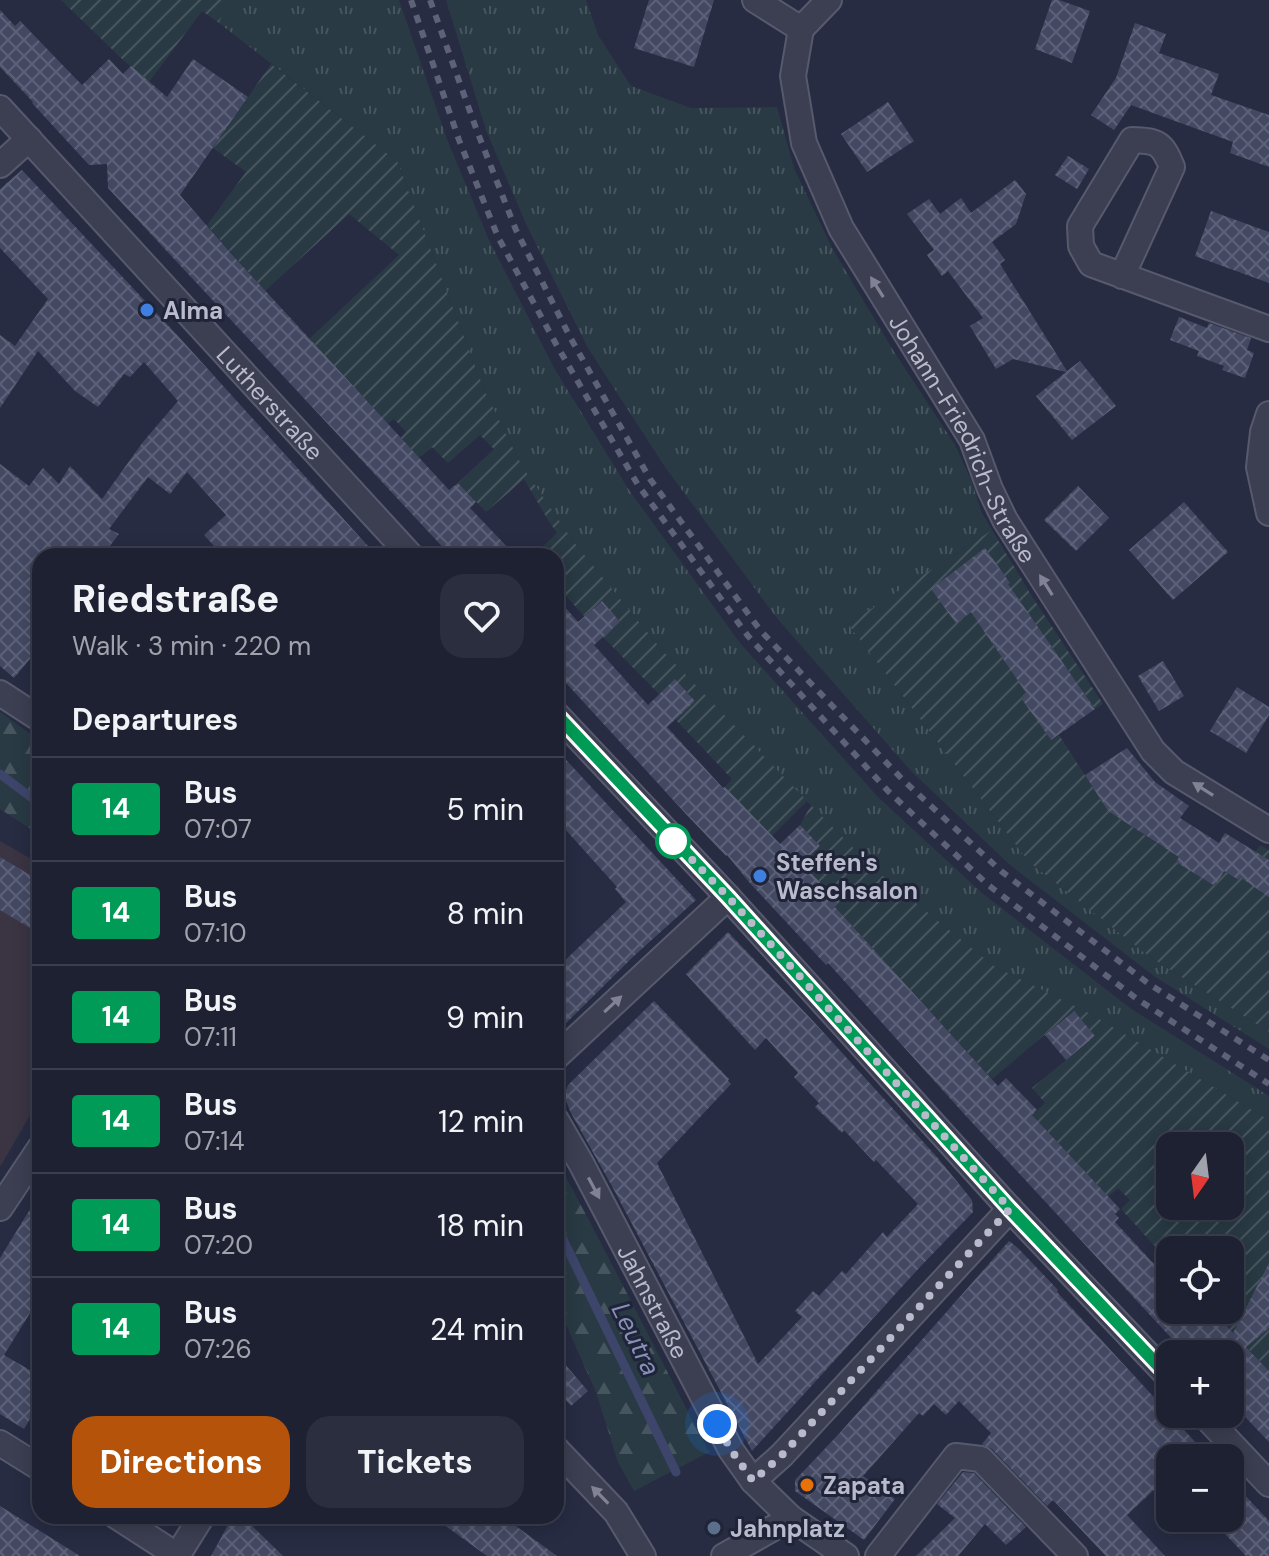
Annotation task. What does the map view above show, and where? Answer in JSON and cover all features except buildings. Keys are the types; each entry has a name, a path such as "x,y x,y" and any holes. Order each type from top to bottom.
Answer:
{"street":[{"path":"755,0 801,29 829,0"},
{"name":"Johann-Friedrich-Straße","path":"801,29 793,76 804,143 841,228 972,440 1005,520 1153,751 1174,772 1269,830"},
{"name":"Lutherstraße","path":"0,108 404,548"},
{"path":"0,165 29,139"},
{"path":"1122,276 1172,167 1166,152 1154,141 1132,140 1080,226 1081,246 1091,264 1122,276 1269,329"},
{"path":"1269,414 1263,432 1259,467 1269,513"},
{"path":"0,693 32,714"},
{"path":"564,723 728,897 1010,1209 1156,1363"},
{"path":"564,1050 728,897"},
{"name":"Jahnstraße","path":"564,1134 731,1450 753,1481 791,1518 846,1556"},
{"path":"0,1208 32,1160"},
{"path":"753,1481 782,1455 1010,1209"},
{"path":"1216,1428 1269,1484"},
{"path":"0,1443 32,1463"},
{"path":"878,1556 956,1456 981,1459 1075,1556"},
{"path":"564,1457 616,1512 643,1556"},
{"path":"724,1556 791,1518"},
{"path":"128,1524 177,1556 197,1524"}],"shaded area":[{"path":"0,841 32,859 32,1114 0,1167"}],"green space":[{"path":"61,0 229,0 219,23 202,11 149,82"},
{"path":"229,0 399,0 448,142 489,240 554,368 629,490 740,643 878,797 982,893 1130,1008 1269,1096 1269,1120 1091,1014 994,966 874,869 661,649 573,541 522,466 485,392 397,161 219,23"},
{"path":"446,0 586,0 598,35 631,86 691,108 777,107 794,168 832,248 955,445 981,511 992,530 848,624 1029,862 1150,957 1269,1032 1269,1049 1154,976 1009,864 911,771 776,617 665,467 588,348 527,226 486,130"},
{"path":"271,64 397,161 485,392 522,466 573,541 661,649 807,801 771,837 725,787 732,779 675,719 695,700 675,680 659,694 603,637 620,622 602,601 584,616 564,594 564,548 541,548 557,533 524,479 486,512 458,483 494,449 480,435 448,463 432,447 419,458 400,438 406,432 394,419 387,424 309,339 399,255 349,214 265,291 207,225 246,172 213,148"},
{"path":"992,530 1103,704 1095,709 1066,667 1021,698 1051,740 1059,735 1108,811 1161,846 1186,845 1176,862 1215,886 1224,871 1239,879 1260,845 1269,850 1269,1032 1150,957 1029,862 848,624"},
{"path":"0,712 32,735 32,830 0,809"},
{"path":"811,805 874,869 994,966 1091,1014 1269,1120 1269,1264 1261,1334 1269,1328 1269,1371 1244,1344 1244,1340 1240,1340 1225,1324 1244,1324 1244,1236 1156,1236 1156,1248 1121,1209 1130,1200 1118,1188 1108,1197 1032,1115 1045,1103 1032,1088 1095,1036 1073,1011 992,1079 834,906 802,863 800,825"},
{"path":"564,1174 709,1452 634,1491 618,1462 596,1392 564,1320"}],"waterway":[{"name":"Leutra","path":"0,774 32,798"},
{"name":"Leutra","path":"564,1241 676,1472"}],"railway":[{"path":"411,0 459,140 498,237 638,485 748,636 888,791 987,884 1137,999 1269,1084"},
{"path":"430,0 516,230 570,337 650,479 760,630 903,780 1001,871 1149,984 1269,1060"}],"bus line":[{"name":"14","path":"564,723 728,897 1010,1209 1156,1363"}],"place":[{"name":"Alma","path":"147,310"},
{"name":"Steffen's Waschsalon","path":"760,876"},
{"name":"Zapata","path":"807,1485"},
{"name":"Jahnplatz","path":"714,1528"}],"route":[{"path":"673,841 728,897 1010,1209 782,1455 753,1481 717,1424"}]}
